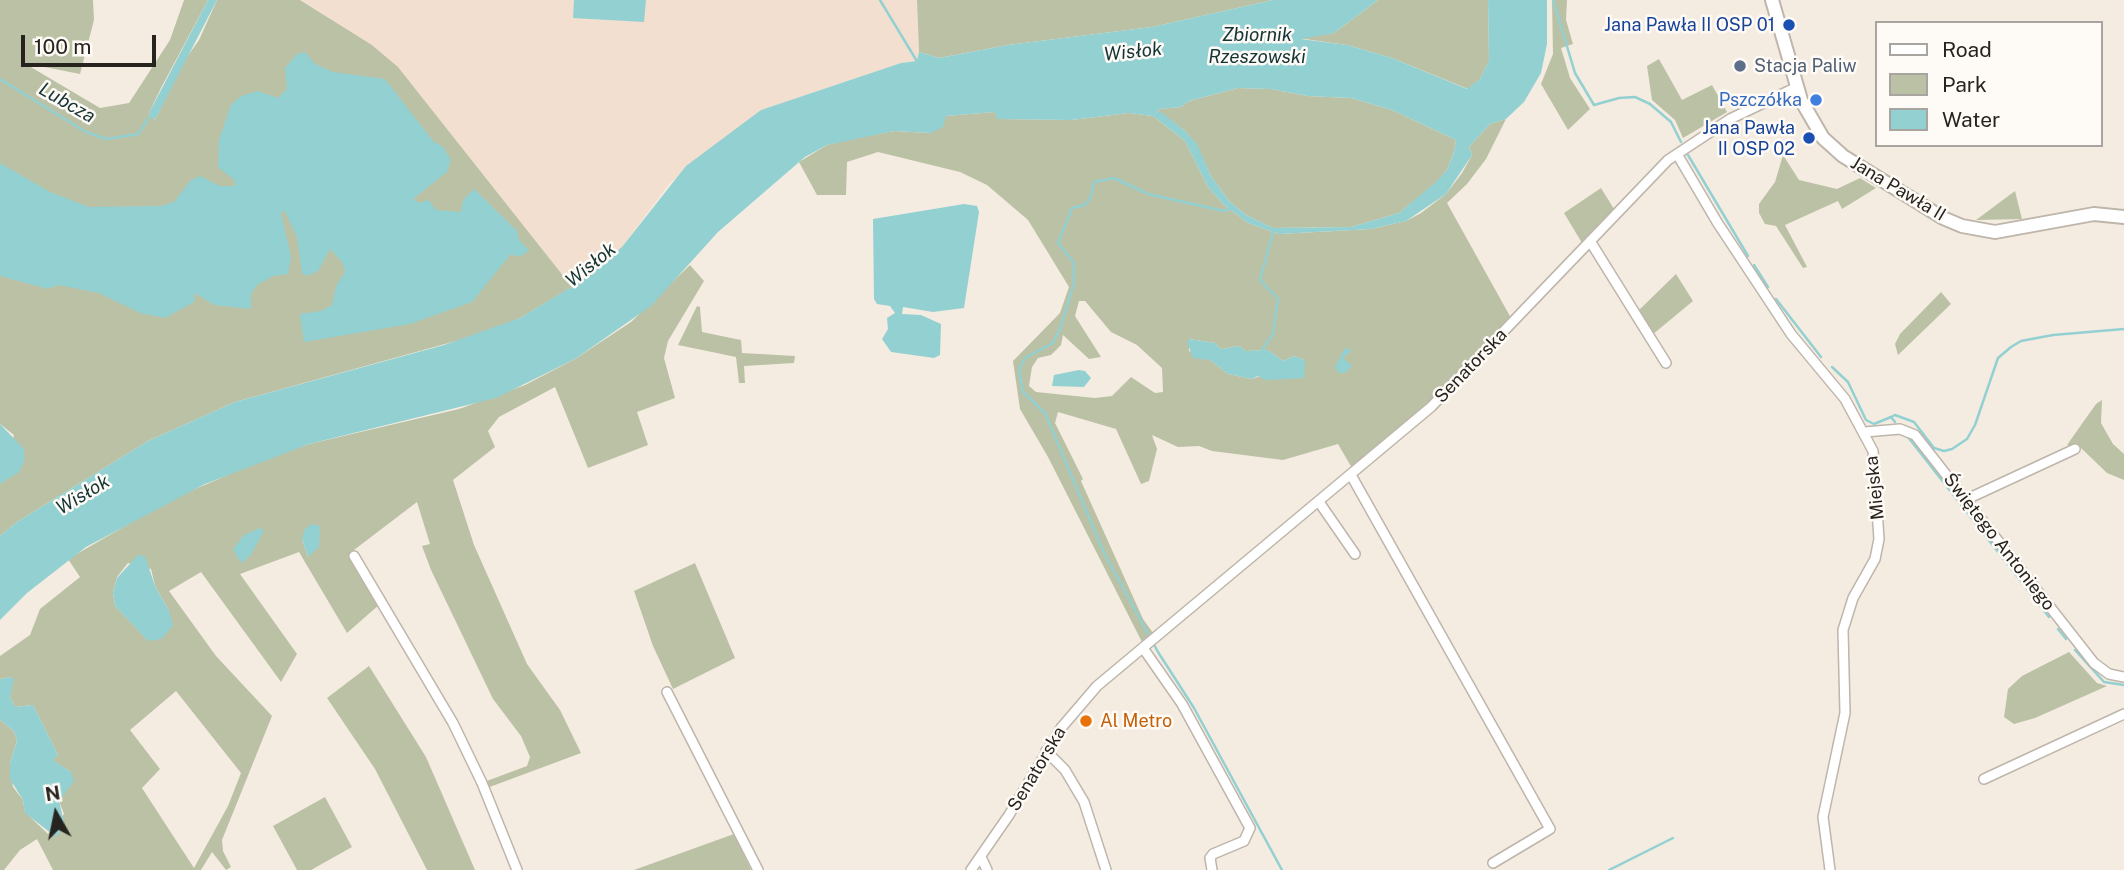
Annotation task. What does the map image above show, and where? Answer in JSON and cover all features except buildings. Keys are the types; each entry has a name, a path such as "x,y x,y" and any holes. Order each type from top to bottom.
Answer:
{"street":[{"name":"Jana Pawła II","path":"1772,0 1797,88 1815,127 1832,147 1943,218 1962,226 2008,231 2094,214 2124,217"},
{"name":"Senatorska","path":"971,870 1009,816 1046,751 1097,686 1452,388 1677,153 1735,117 1797,88"},
{"name":"Miejska","path":"1677,153 1717,222 1791,334 1837,387 1864,432 1874,460 1879,539 1875,559 1853,598 1843,630 1844,723 1823,817 1830,870"},
{"path":"1590,241 1666,363"},
{"name":"Świętego Antoniego","path":"1864,432 1881,429 1911,432 2094,663 2109,674 2124,677"},
{"path":"1965,500 2075,449"},
{"path":"1351,475 1549,829 1493,863"},
{"path":"1319,502 1355,554"},
{"path":"354,556 453,723 482,783 517,870"},
{"path":"1143,648 1182,704 1250,828 1244,841 1213,854 1210,858 1212,870"},
{"path":"667,692 758,870"},
{"path":"1984,779 2124,713"},
{"path":"1046,751 1065,770 1084,802 1106,870"},
{"path":"981,857 987,870"}],"shaded area":[{"path":"301,0 917,0 919,52 918,61 901,63 761,110 669,184 622,247 572,287 398,67 372,45"}],"green space":[{"path":"0,0 93,0 94,20 80,74 24,63 100,108 129,103 170,40 184,0 208,0 149,113 155,120 182,64 199,40 217,0 300,0 372,45 398,67 572,287 520,318 485,333 235,402 148,441 17,522 0,536 0,484 14,435 0,424"},
{"path":"917,0 1273,0 1152,27 1008,45 939,58 919,52"},
{"path":"1378,0 1488,0 1489,61 1480,79 1468,89 1392,58 1347,45 1298,38 1334,33"},
{"path":"1552,0 1567,0 1566,20 1573,44 1561,48 1570,78 1590,109 1568,130 1541,84 1553,54"},
{"path":"1659,59 1682,100 1712,85 1727,112 1683,138 1675,120 1652,100 1647,66"},
{"path":"1238,88 1351,98 1392,110 1456,140 1454,152 1447,170 1436,183 1399,213 1351,227 1273,228 1246,215 1229,201 1211,176 1196,144 1184,130 1161,113 1156,113 1160,109 1181,107 1189,101"},
{"path":"994,112 999,119 1071,120 1129,113 1153,116 1185,141 1208,187 1223,204 1248,223 1279,234 1371,229 1406,221 1446,194 1472,155 1469,147 1490,124 1506,119 1486,159 1467,184 1447,203 1511,318 1447,386 1352,468 1338,444 1283,460 1212,451 1199,446 1178,447 1152,435 1157,449 1149,481 1141,484 1116,429 1058,412 1055,423 1083,479 1081,481 1143,619 1153,633 1142,642 1048,457 1020,409 1013,361 1060,313 1069,287 1028,220 987,185 960,172 878,152 847,162 846,195 817,195 799,162 827,145 846,140 894,131 931,133 946,116","holes":["1079,301 1085,301 1111,332 1137,345 1162,368 1163,392 1155,393 1131,377 1112,396 1095,398 1036,392 1029,386 1032,367 1038,358 1051,355 1061,345 1063,335 1089,359 1101,357 1075,316","1189,339 1215,343 1221,349 1239,346 1246,351 1268,350 1283,361 1294,356 1305,360 1252,379 1228,374 1210,360 1189,351"]},
{"path":"1783,155 1799,180 1837,189 1860,178 1876,188 1842,209 1838,201 1785,225 1807,267 1803,268 1776,226 1765,224 1759,213 1759,204 1775,182"},
{"path":"1601,188 1614,209 1582,243 1564,213"},
{"path":"2015,191 2022,219 1976,220"},
{"path":"690,265 704,281 668,341 664,358 675,398 637,412 648,445 588,468 555,387 499,417 488,431 495,447 453,480 474,545 527,664 560,710 581,753 487,788 484,782 527,766 530,757 521,736 493,699 431,570 422,546 430,544 417,502 350,553 380,604 347,633 299,552 240,574 297,654 281,682 201,572 169,591 216,656 272,716 222,840 223,851 231,867 226,870 212,852 201,870 53,870 37,839 20,850 4,870 0,870 0,720 14,731 17,741 10,763 13,787 23,800 25,812 48,834 64,814 59,801 71,772 52,760 58,755 33,705 15,707 10,697 11,677 0,679 0,656 30,635 40,609 80,577 68,559 172,499 258,462 309,444 459,409 525,385 575,359 631,322","holes":["320,526 315,548 308,557 302,539","128,563 151,569 155,586 169,611 149,641 115,606 113,593 117,577","176,691 241,773 228,806 194,868 142,788 160,769 130,730"]},
{"path":"1676,274 1693,301 1652,335 1638,311"},
{"path":"1941,292 1951,304 1898,355 1895,344 1900,334"},
{"path":"697,306 700,307 702,332 741,340 742,353 795,356 794,363 744,366 745,383 739,383 736,357 678,345"},
{"path":"2102,400 2101,423 2113,444 2124,454 2124,480 2107,473 2081,448 2067,445 2096,404"},
{"path":"695,563 735,658 673,689 653,646 634,591"},
{"path":"2069,652 2097,683 2107,686 2035,718 2014,724 2004,717 2008,689 2022,676"},
{"path":"369,666 426,757 475,870 427,870 375,769 327,698"},
{"path":"325,797 352,847 311,870 297,870 273,826"},
{"path":"734,834 751,870 634,870"}],"water":[{"path":"208,0 217,0 155,120 149,113"},
{"path":"574,0 646,0 644,22 573,18"},
{"path":"1273,0 1378,0 1334,33 1301,39 1347,45 1392,58 1467,89 1480,79 1489,61 1488,0 1547,0 1547,44 1541,73 1524,102 1506,119 1490,124 1469,147 1472,155 1446,194 1406,221 1371,229 1279,234 1248,223 1223,204 1208,187 1185,141 1153,116 1129,113 1071,120 998,119 994,112 946,116 943,127 931,133 894,131 827,145 805,157 718,232 651,306 575,359 496,398 309,444 205,484 86,547 27,593 0,620 0,536 17,522 148,441 235,402 444,345 520,318 578,283 622,247 686,166 761,110 901,63 917,61 919,52 939,58 1008,45 1152,27","holes":["1238,88 1271,89 1307,96 1351,98 1392,110 1456,140 1447,170 1399,213 1351,227 1273,228 1246,215 1229,201 1211,176 1197,144 1161,112 1156,113 1160,109 1181,107 1189,101"]},
{"path":"305,52 315,64 333,72 385,79 433,141 443,147 451,160 447,172 413,199 419,203 429,200 436,210 461,212 463,200 474,189 517,231 519,240 529,250 521,256 510,255 472,302 410,324 304,342 300,314 321,311 332,305 336,286 345,272 342,262 330,249 318,271 307,276 302,273 297,237 284,210 281,213 291,257 288,274 273,276 257,285 251,294 251,309 214,305 195,293 194,302 165,318 140,313 99,293 58,285 48,289 0,276 0,163 50,192 89,207 161,206 174,202 191,180 200,176 220,186 236,186 234,180 218,167 219,140 231,105 241,96 258,91 278,98 287,89 285,68 297,54"},
{"path":"964,204 977,206 979,212 964,308 933,312 903,307 902,314 921,315 941,324 940,355 934,358 891,352 882,339 888,329 887,318 895,313 890,306 877,304 874,299 873,219"},
{"path":"1189,339 1215,343 1221,349 1239,346 1246,351 1268,350 1283,361 1294,356 1305,360 1304,378 1266,380 1258,376 1252,379 1228,374 1210,360 1193,358 1187,342"},
{"path":"1345,348 1352,350 1343,358 1352,366 1345,373 1339,373 1335,367"},
{"path":"1085,371 1091,378 1084,387 1052,386 1054,375"},
{"path":"0,424 24,449 24,461 19,472 0,484"},
{"path":"312,524 320,526 319,547 308,557 302,539 305,529"},
{"path":"260,528 264,531 250,556 241,563 233,549 244,535"},
{"path":"138,555 145,556 155,586 169,611 173,626 161,639 148,641 115,606 113,593 117,578"},
{"path":"0,679 14,679 10,697 15,707 33,705 58,755 53,760 71,772 74,781 59,801 65,826 56,837 25,813 23,800 10,779 10,763 17,741 14,731 0,720"}],"waterway":[{"name":"Lubcza","path":"880,0 918,63"},
{"path":"1553,0 1575,73 1594,105 1635,97 1650,104 1671,122 1681,142"},
{"name":"Lubcza","path":"0,79 86,132 106,139 138,134 151,115"},
{"path":"1688,155 1748,256"},
{"path":"1231,208 1224,211 1148,194 1114,178 1094,182 1091,197 1085,205 1072,208 1058,243 1074,263 1074,283 1060,329 1053,343 1025,358 1019,370 1023,392 1045,413 1104,553 1158,652 1194,708 1282,870"},
{"path":"1262,350 1273,334 1278,299 1260,280 1273,232"},
{"path":"1754,265 1768,287"},
{"path":"1776,299 1821,357"},
{"path":"1891,417 1895,415 1914,422 1934,448 1944,451 1952,449 1967,439 1975,425 1998,358 2011,347 2021,341 2053,335 2124,329"},
{"path":"1832,367 1848,382 1866,420 1874,424 1891,417 1895,422"},
{"path":"1908,437 2049,617"},
{"path":"2058,629 2066,639"},
{"path":"2075,650 2104,682 2124,685"},
{"path":"1609,870 1673,838"}],"place":[{"name":"Jana Pawła II OSP 01","path":"1789,25"},
{"name":"Stacja Paliw","path":"1740,66"},
{"name":"Pszczółka","path":"1816,100"},
{"name":"Jana Pawła II OSP 02","path":"1809,138"},
{"name":"Al Metro","path":"1086,721"}],"water label":[{"name":"Zbiornik Rzeszowski","path":"1257,46"},
{"name":"Wisłok","path":"1133,52"},
{"name":"Wisłok","path":"591,265"},
{"name":"Wisłok","path":"83,495"}]}
